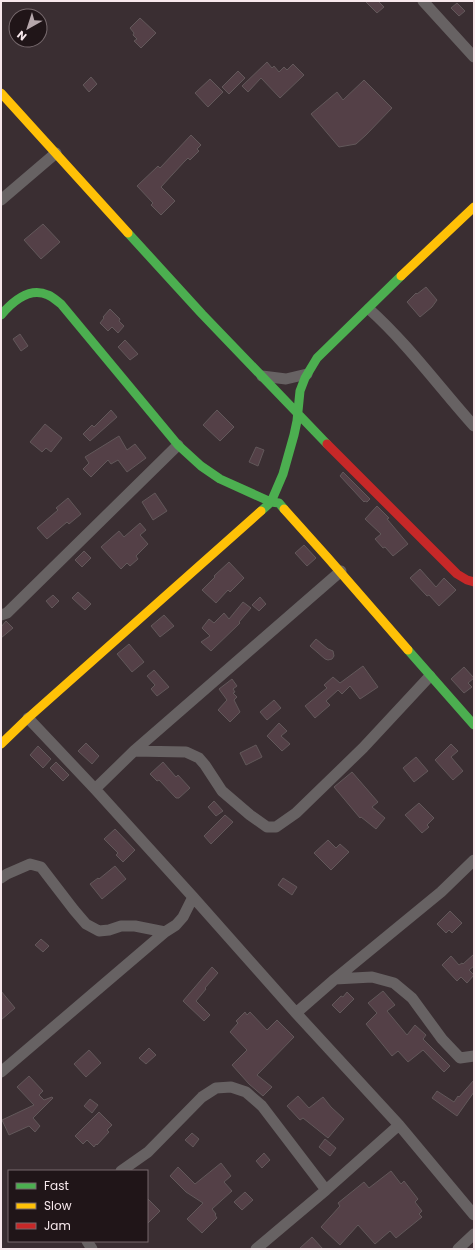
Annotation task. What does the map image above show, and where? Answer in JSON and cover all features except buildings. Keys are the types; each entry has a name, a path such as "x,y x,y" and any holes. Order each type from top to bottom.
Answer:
{"street":[{"path":"423,1 474,57"},
{"path":"1,93 197,308 298,414 457,574 474,582"},
{"path":"1,200 56,153"},
{"path":"1,744 28,718 271,502 290,454 298,414 300,392 307,374 317,358 422,255 474,207"},
{"path":"1,315 9,305 24,294 35,291 48,294 61,304 178,445 201,466 220,479 271,502 279,503 341,571 430,676 474,724"},
{"path":"368,309 384,323 474,426"},
{"path":"262,376 286,379 307,374"},
{"path":"1,615 7,613 178,445"},
{"path":"94,789 134,750 341,571"},
{"path":"134,750 186,752 199,758 222,791 267,828 276,827 296,814 363,748 430,676"},
{"path":"28,718 193,897 296,1013 399,1125 474,1215"},
{"path":"296,1013 441,892 474,860"},
{"path":"1,878 30,864 41,867 86,924 99,931 109,930 121,926 135,926 165,932"},
{"path":"1,1072 165,932 176,925 183,917 193,897"},
{"path":"335,979 372,977 394,982 412,998 442,1039 460,1058 474,1056"},
{"path":"122,1170 148,1152 202,1097 216,1088 230,1087 246,1092 262,1106 326,1190"},
{"path":"256,1249 326,1190 399,1125"},
{"path":"458,1249 474,1234"}],"traffic: fast":[{"path":"128,233 202,314 327,444"},
{"path":"261,511 271,502 283,474 294,435 300,391 305,378 317,358 401,276"},
{"path":"1,315 10,305 22,297 34,292 48,295 53,298 61,304 178,445 201,466 220,479 271,502 279,503 284,509"},
{"path":"408,650 474,725"}],"traffic: slow":[{"path":"1,93 128,233"},
{"path":"401,276 474,207"},
{"path":"284,509 408,650"},
{"path":"1,744 28,718 261,511"}],"traffic: jam":[{"path":"327,444 457,574 474,582"}]}
